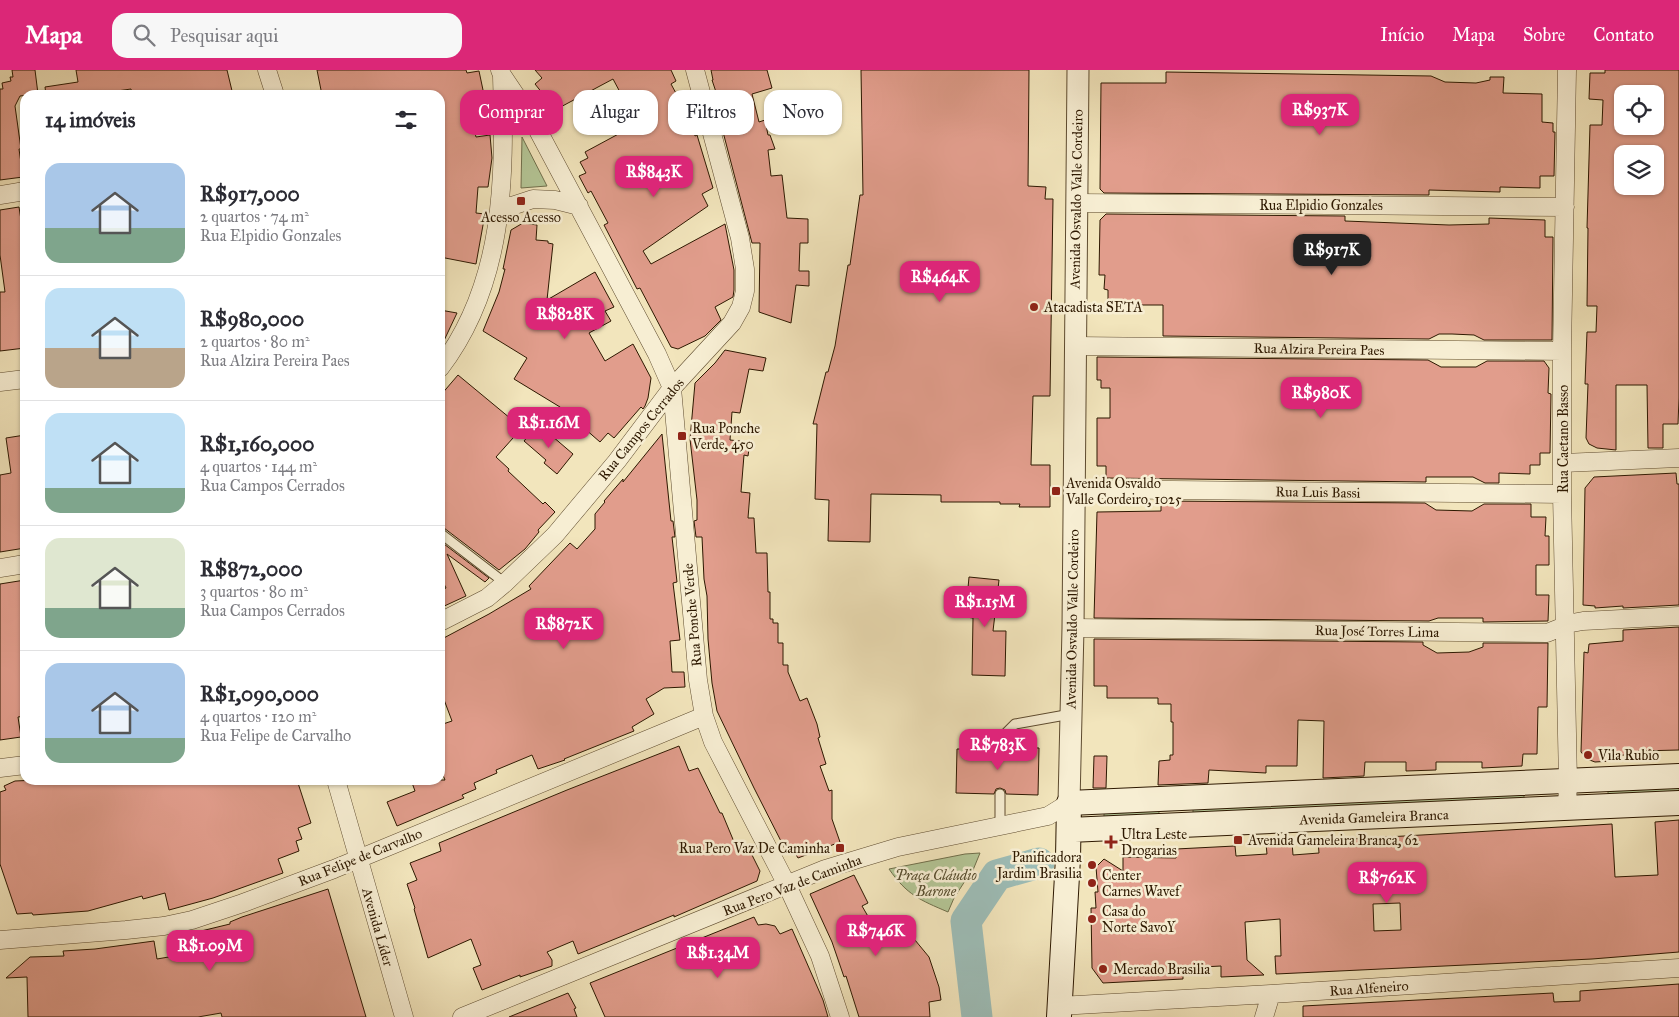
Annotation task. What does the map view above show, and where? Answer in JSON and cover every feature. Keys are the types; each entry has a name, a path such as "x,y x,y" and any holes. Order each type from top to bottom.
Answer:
{"main road":[{"name":"Avenida Gameleira Branca","path":"1069,803 1679,776"},
{"path":"1170,826 1171,799"},
{"name":"Avenida Osvaldo Valle Cordeiro","path":"1059,1012 1069,803"},
{"name":"Avenida Gameleira Branca","path":"1069,830 1679,803"}],"street":[{"path":"267,70 274,90"},
{"name":"Rua Campos Cerrados","path":"445,619 487,598 555,535 616,461 672,388 732,323 741,307 745,291 745,269 740,238 695,70"},
{"name":"Avenida Osvaldo Valle Cordeiro","path":"1069,803 1073,628 1078,70"},
{"name":"Rua Caetano Basso","path":"1567,70 1562,352 1562,494 1566,626 1567,808"},
{"path":"445,361 473,315 490,261 500,210 503,130 501,73"},
{"name":"Rua Ponche Verde","path":"501,73 533,121 657,354 672,388 698,680 704,716 721,760 788,885 820,956 840,1017"},
{"path":"0,195 20,192"},
{"path":"500,210 533,199 555,200 578,206"},
{"name":"Rua Elpidio Gonzales","path":"1076,203 1565,206"},
{"name":"Rua Alzira Pereira Paes","path":"1075,346 1562,352"},
{"path":"0,382 20,380"},
{"path":"1563,463 1679,458"},
{"name":"Rua Luis Bassi","path":"1074,489 1562,494"},
{"path":"0,568 20,565"},
{"name":"Rua José Torres Lima","path":"1073,628 1547,633 1583,621 1679,616"},
{"name":"Rua Felipe de Carvalho","path":"0,940 164,926 192,920 334,869 704,716"},
{"path":"0,768 20,766"},
{"name":"Avenida Líder","path":"337,785 404,1017"},
{"name":"Rua Pero Vaz de Caminha","path":"462,1017 825,869 898,847 1048,816 1069,803"},
{"path":"1048,816 1069,830"},
{"name":"Rua Alfeneiro","path":"1059,1012 1271,994 1679,968"},
{"path":"1264,1017 1271,994"}],"lane":[{"path":"445,537 505,583"},
{"path":"1001,747 1007,732 1015,724 1071,714"},
{"path":"1000,794 1000,826"}],"green space":[{"path":"522,137 547,186 521,188"},
{"path":"1679,786 1679,793 1608,796 1608,790"},
{"path":"1524,794 1524,800 1193,815 1193,808"},
{"path":"1159,809 1159,816 1104,818 1104,812"},
{"name":"Praça Cláudio Barone","path":"980,853 971,875 954,898 948,912 908,891 889,869 965,854"}],"building":[{"path":"12,70 35,70 38,90 20,90 20,96 15,106 20,142 20,177 0,180 0,89 3,89 2,83 11,81 10,77 13,77"},
{"path":"76,70 227,70 232,90 45,90 45,87 78,82"},
{"path":"317,70 466,70 467,73 479,71 483,90 460,90 460,135 476,135 476,137 490,135 492,158 488,187 478,187 476,213 485,214 476,264 445,258 445,90 321,90"},
{"path":"535,70 671,70 676,81 671,84 674,90 668,90 668,135 697,135 713,188 702,194 708,206 643,251 651,264 725,224 734,270 733,297 715,307 721,320 705,336 678,349 671,347 640,288 637,289 604,225 608,223 591,191 588,193 579,176 586,173 580,162 588,158 585,152 617,135 658,135 658,90 619,90 613,79 592,90 573,90 573,100 563,106 563,90 540,90 535,84 542,78"},
{"path":"711,70 767,70 772,88 754,93 754,90 715,90"},
{"path":"861,70 1029,70 1028,186 1046,187 1045,199 1053,199 1050,396 1033,396 1031,465 1050,465 1050,507 1019,507 1020,504 1000,504 1000,502 941,502 941,495 871,494 870,542 828,541 829,500 815,499 817,424 813,424 826,372 828,372 835,346 848,265 850,265 860,195 863,195"},
{"path":"1605,70 1679,70 1678,424 1663,424 1663,448 1648,448 1647,385 1616,385 1616,450 1597,448 1589,444 1586,438 1588,384 1585,384 1587,332 1596,332 1597,306 1587,306 1590,125 1602,125 1603,100 1589,99 1590,73 1605,73"},
{"path":"1166,72 1431,76 1445,82 1476,83 1490,80 1490,77 1504,77 1503,93 1542,94 1542,122 1553,123 1553,132 1555,132 1554,176 1540,176 1540,188 1500,187 1500,192 1429,190 1429,195 1104,193 1100,189 1101,83 1166,83"},
{"path":"754,102 759,122 764,120 764,135 770,135 775,149 768,150 771,176 782,175 787,218 808,219 808,243 800,243 799,271 809,271 809,286 796,285 791,323 759,312 760,243 752,243 724,135 754,135"},
{"path":"19,207 20,214 20,349 0,351 0,292 5,292 0,255 0,210"},
{"path":"1106,214 1345,216 1345,221 1449,225 1489,224 1489,218 1545,220 1545,237 1553,237 1552,340 1484,340 1474,335 1452,334 1439,334 1429,339 1163,336 1163,305 1117,305 1117,302 1108,302 1108,290 1104,289 1105,275 1099,275 1100,220"},
{"path":"523,223 537,225 536,240 548,241 548,243 553,244 547,300 595,272 614,307 605,311 611,321 589,333 605,361 633,344 651,378 645,406 643,409 641,407 614,438 608,433 600,442 560,407 514,379 527,358 483,331 499,292 505,269 503,269 511,230"},
{"path":"445,311 457,313 445,338"},
{"path":"725,350 766,358 763,371 749,369 740,413 732,412 730,440 750,442 748,456 744,455 741,492 750,493 748,518 754,518 756,553 767,553 770,619 773,619 773,623 778,623 778,643 783,643 783,665 788,665 788,672 800,701 807,698 817,724 820,737 818,738 826,764 820,766 829,791 832,790 832,819 840,842 798,858 795,853 785,849 754,788 717,711 712,683 702,537 696,537 694,521 697,520 697,500 690,439 695,383"},
{"path":"1097,357 1428,360 1441,367 1476,367 1487,361 1544,361 1549,368 1548,393 1551,394 1550,453 1540,453 1540,465 1530,465 1530,474 1499,473 1499,483 1485,483 1473,477 1426,477 1426,482 1106,478 1106,466 1097,466 1097,418 1110,418 1110,388 1101,388 1101,380 1097,380"},
{"path":"458,375 522,428 496,457 543,504 545,502 555,512 538,530 539,532 525,549 499,570 445,529 445,390"},
{"path":"538,424 573,454 557,474 544,463 546,460 524,441"},
{"path":"662,434 671,521 673,521 675,537 672,537 677,582 673,583 680,640 670,641 672,672 684,672 685,687 664,688 646,699 654,714 632,727 634,731 565,760 538,769 532,755 496,770 497,773 474,783 476,789 462,795 464,798 397,826 387,802 415,791 413,785 445,785 445,723 452,721 445,702 445,637 531,589 529,586 570,543 577,549 595,529 595,514 623,479 623,482"},
{"path":"20,436 20,549 0,552 0,475 11,473 6,438"},
{"path":"1676,473 1677,484 1679,484 1679,605 1595,608 1595,606 1583,605 1585,488 1594,477"},
{"path":"1161,501 1425,503 1436,510 1472,511 1484,504 1531,504 1531,517 1546,517 1545,536 1549,536 1549,565 1536,565 1536,595 1549,595 1548,621 1483,622 1483,618 1438,618 1429,621 1094,618 1097,512 1161,511"},
{"path":"445,545 489,578 485,582 447,554 466,596 445,606"},
{"path":"969,577 999,580 993,631 1006,631 1005,676 972,675 973,618 966,617 967,608 962,607 964,588 968,588"},
{"path":"20,581 20,717 18,717 20,737 0,740 0,584"},
{"path":"1679,627 1679,750 1638,751 1638,754 1611,756 1611,761 1595,762 1587,759 1581,752 1584,652 1588,653 1589,644 1623,641 1623,630"},
{"path":"1094,639 1423,642 1423,645 1437,653 1469,652 1483,647 1483,643 1548,643 1547,707 1538,707 1537,754 1523,754 1522,766 1482,768 1482,762 1436,762 1436,770 1406,771 1406,762 1365,762 1364,776 1323,778 1324,721 1298,720 1297,766 1266,766 1266,773 1209,770 1208,783 1158,785 1159,761 1170,760 1170,755 1173,755 1171,704 1158,704 1158,698 1107,698 1107,686 1094,686"},
{"path":"679,746 689,771 698,768 720,813 722,813 737,849 747,845 760,871 757,881 674,917 674,915 578,954 573,941 547,952 552,960 552,966 520,977 520,975 482,990 473,968 481,965 471,939 428,958 407,884 417,880 410,863 441,851 439,843"},
{"path":"992,747 995,747 996,751 1001,753 1005,752 1008,747 1039,748 1038,795 1006,794 1005,790 1000,788 996,789 994,794 956,793 957,749 992,749"},
{"path":"1094,756 1107,756 1106,788 1093,788"},
{"path":"20,781 20,785 299,785 311,823 298,828 302,839 296,841 299,851 278,859 283,873 213,898 169,910 165,893 143,899 142,896 88,911 33,915 32,913 17,914 0,864 0,792 6,790 4,786"},
{"path":"1679,820 1679,952 1592,959 1276,974 1275,956 1281,956 1280,919 1245,922 1247,960 1264,975 1221,977 1221,966 1183,968 1183,979 1103,983 1092,968 1091,908 1096,908 1095,892 1098,892 1096,867 1104,859 1123,871 1123,857 1176,858 1176,849 1235,846 1236,856 1267,854 1266,844 1292,842 1293,855 1319,853 1318,841 1612,824 1615,877 1658,875 1655,822","holes":["1400,903 1401,930 1374,931 1373,904"]},
{"path":"854,875 868,903 862,906 880,937 903,930 910,942 915,940 929,957 939,987 941,1000 929,1002 930,1017 859,1017 846,976 844,977 832,942 810,894"},
{"path":"328,889 366,1017 222,1017 221,1013 198,1017 28,1017 27,977 6,978 30,957 64,956 63,951 95,949 154,941 157,959 186,954 185,946 199,944 197,932 230,924 230,922 242,917"},
{"path":"754,917 758,925 775,926 780,934 792,929 823,1000 828,1017 605,1017 590,983"},
{"path":"1679,984 1679,1017 1303,1017 1303,1006 1553,993 1554,1002 1580,1001 1580,991"},
{"path":"568,993 576,1008 574,1009 577,1017 509,1017"}],"waterway":[{"path":"977,1017 966,921 997,875 1039,863"}],"place":[{"name":"Acesso Acesso","path":"521,201"},
{"name":"Atacadista SETA","path":"1034,307"},
{"name":"Rua Ponche Verde, 450","path":"682,436"},
{"name":"Avenida Osvaldo Valle Cordeiro, 1025","path":"1056,491"},
{"name":"Vila Rubio","path":"1588,755"},
{"name":"Avenida Gameleira Branca, 62","path":"1238,840"},
{"name":"Ultra Leste Drogarias","path":"1111,842"},
{"name":"Rua Pero Vaz De Caminha","path":"840,848"},
{"name":"Panificadora Jardim Brasilia","path":"1092,865"},
{"name":"Center Carnes Wavef","path":"1092,883"},
{"name":"Casa do Norte SavoY","path":"1092,919"},
{"name":"Mercado Brasilia","path":"1103,969"}]}
